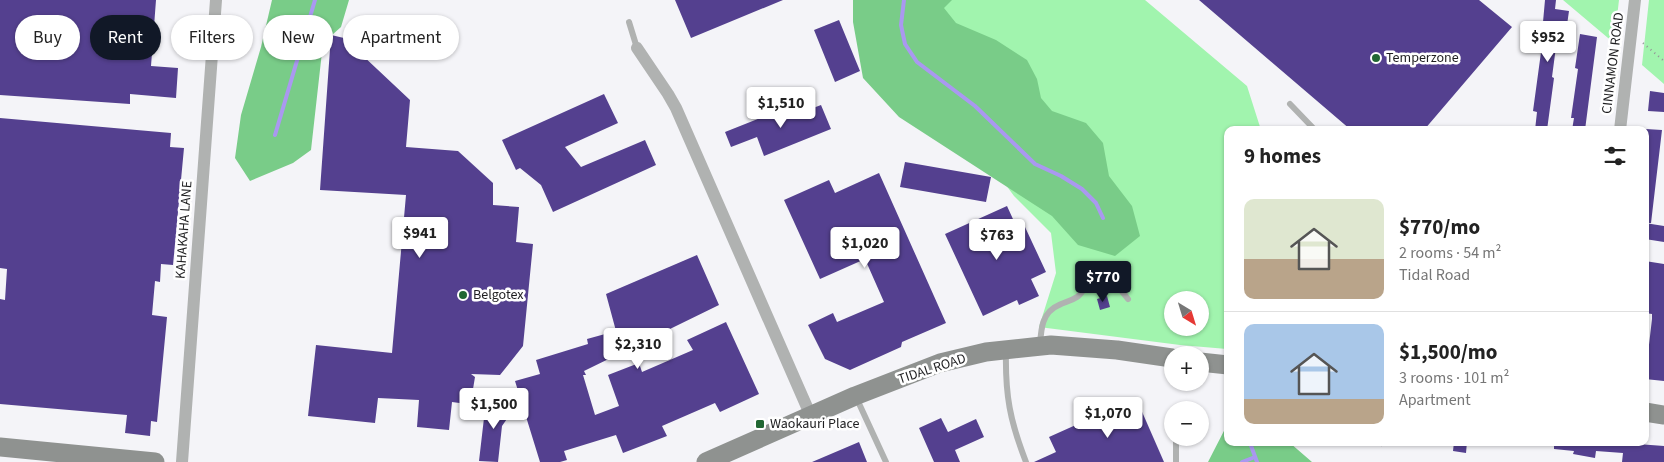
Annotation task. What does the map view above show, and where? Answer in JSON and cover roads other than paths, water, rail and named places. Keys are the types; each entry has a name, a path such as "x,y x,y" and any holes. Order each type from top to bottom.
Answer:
{"main road":[{"name":"TIDAL ROAD","path":"706,462 810,414 855,396 940,363 986,352 1050,344 1117,350 1164,357"},
{"path":"1209,363 1224,365"},
{"path":"1649,413 1664,415"},
{"path":"0,447 155,462"}],"street":[{"name":"KAHAKAHA LANE","path":"182,462 216,0"},
{"name":"CINNAMON ROAD","path":"1620,126 1635,0"},
{"path":"637,48 676,108 810,414"}],"lane":[{"path":"629,22 637,48"},
{"path":"1290,104 1311,126"},
{"path":"1040,346 1041,330 1047,313 1052,308 1077,297 1090,282 1111,280 1128,299"},
{"path":"1006,350 1009,408 1015,433 1026,462"},
{"path":"855,396 886,462"},
{"path":"1176,446 1176,462"}],"waterway":[{"path":"275,135 315,0"},
{"path":"904,0 901,25 905,44 917,62 975,106 1035,164 1061,176 1082,189 1096,203 1103,218"},
{"path":"1251,446 1257,462"},
{"path":"1242,462 1255,457"}],"place":[{"name":"Temperzone","path":"1376,58"},
{"name":"Belgotex","path":"463,295"},
{"name":"Waokauri Place","path":"760,424"}]}
